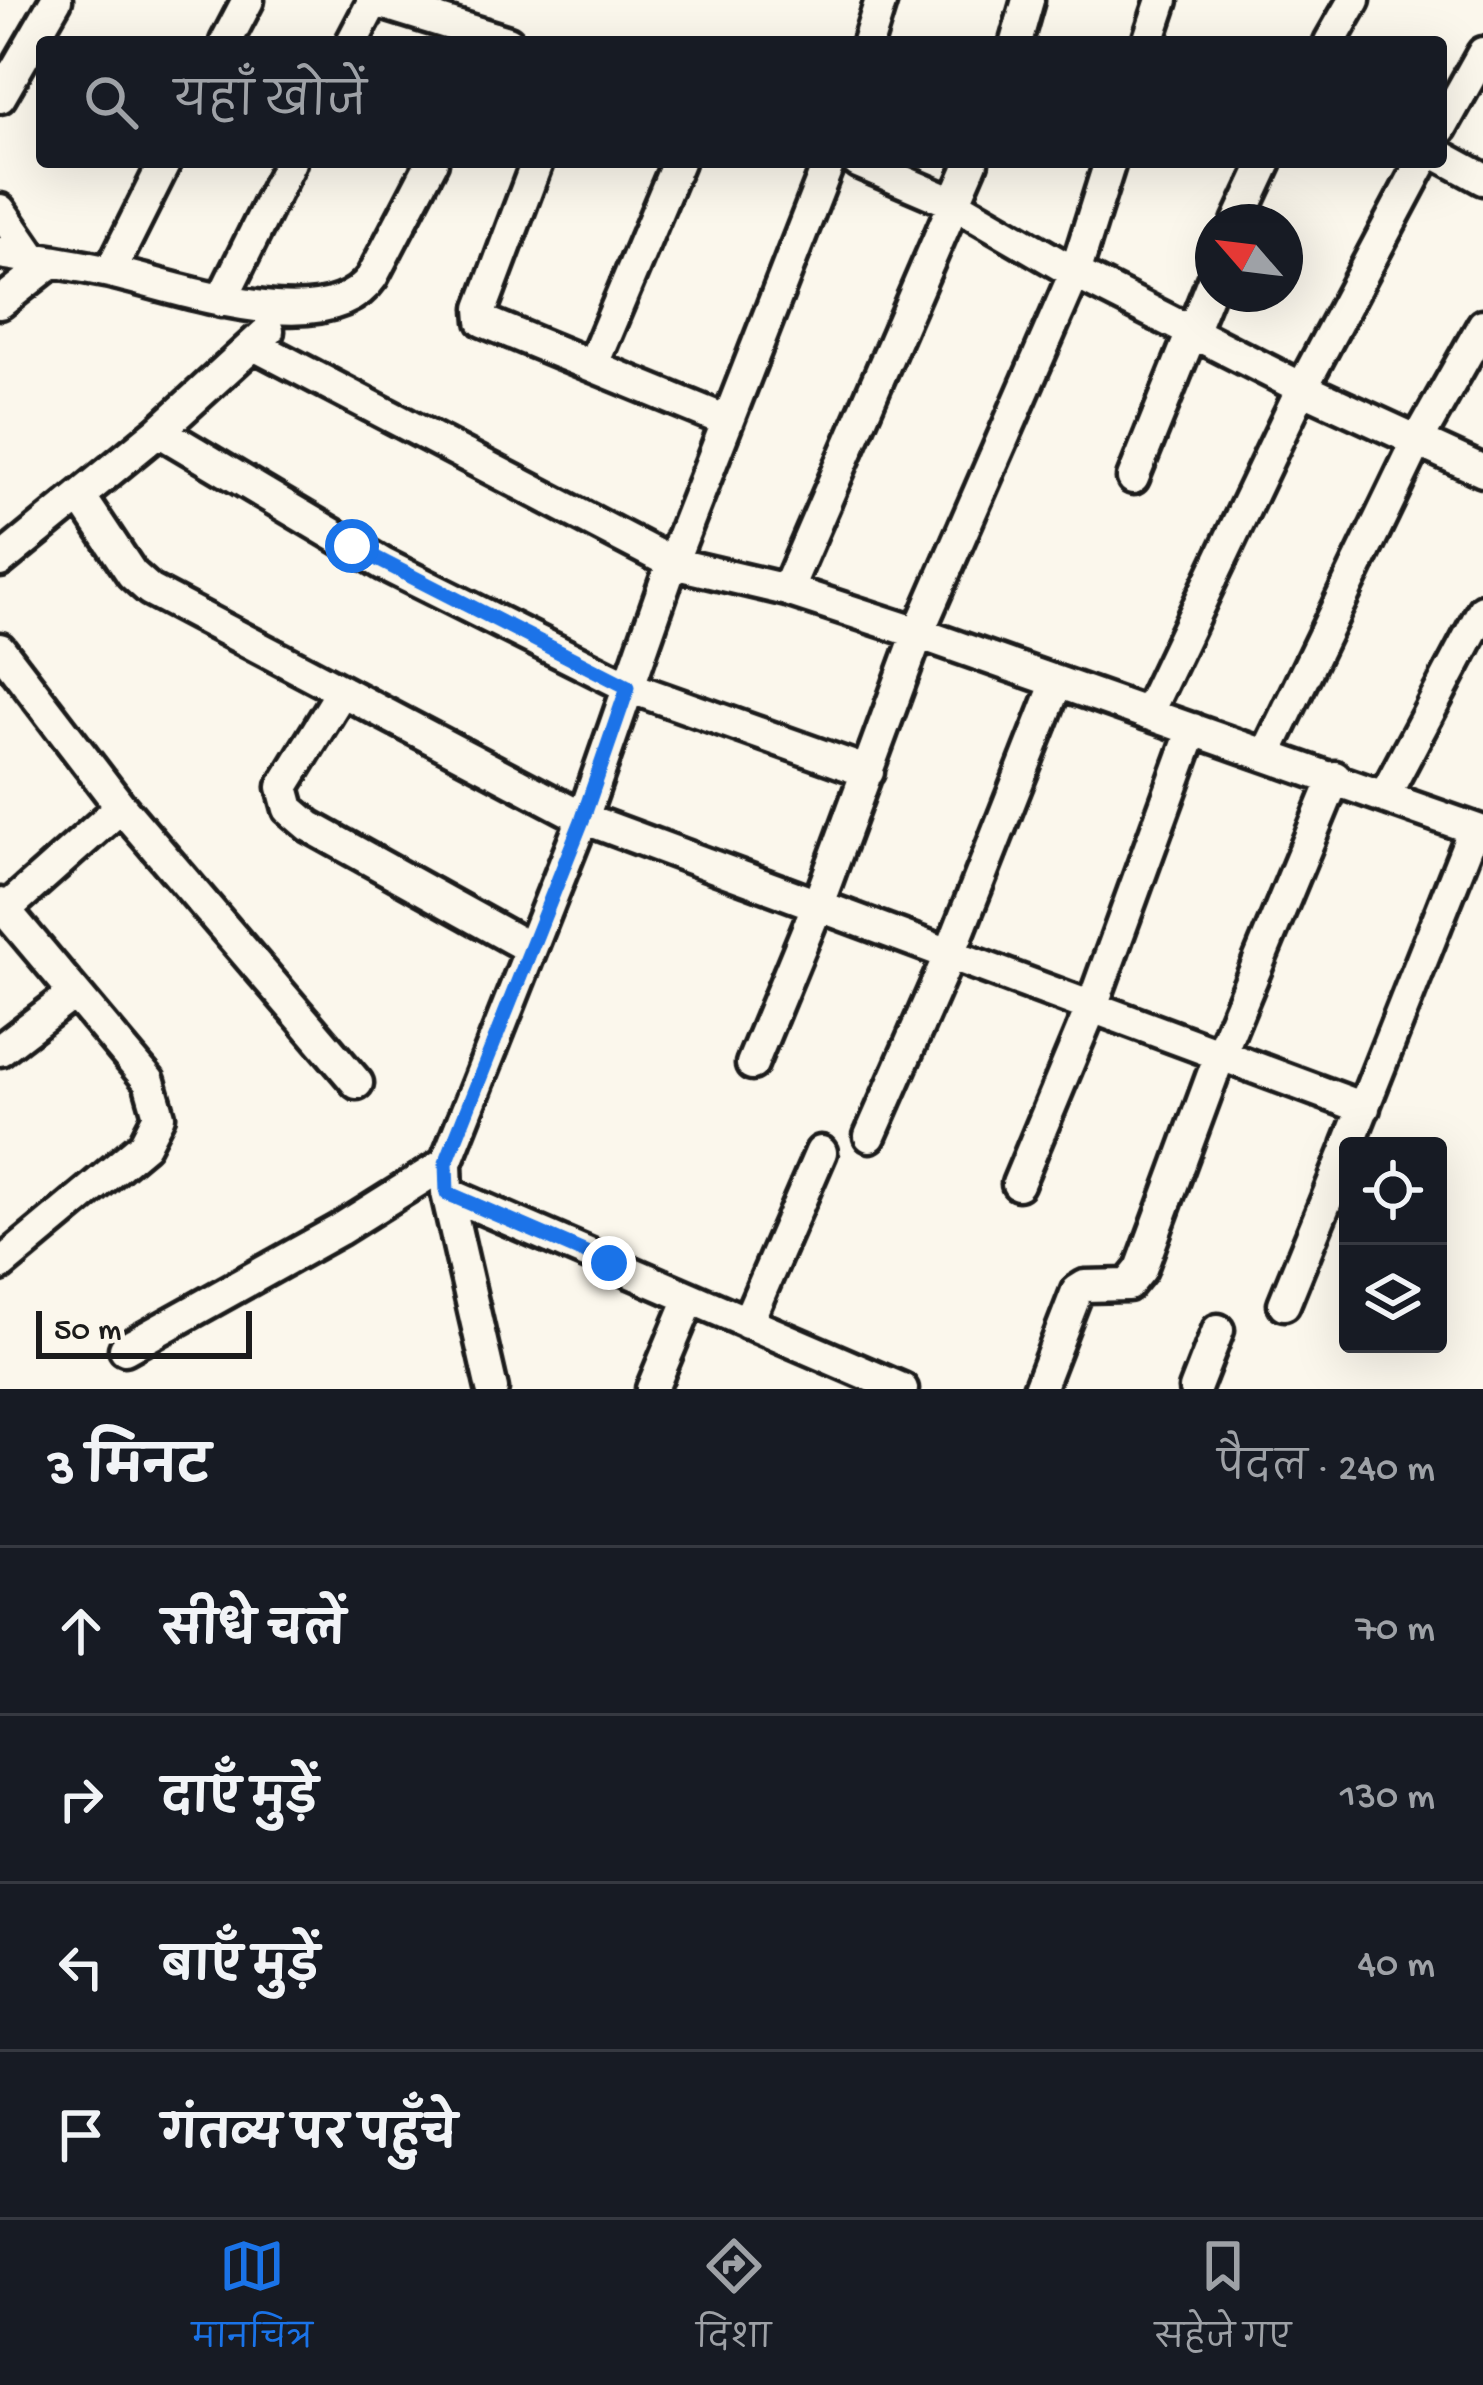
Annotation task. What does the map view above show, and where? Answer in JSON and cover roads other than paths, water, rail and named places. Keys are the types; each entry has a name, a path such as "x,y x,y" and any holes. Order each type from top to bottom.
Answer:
{"street":[{"path":"0,97 56,0"},
{"path":"229,36 248,0"},
{"path":"355,36 373,0 485,36"},
{"path":"870,36 881,0"},
{"path":"1018,36 1028,0"},
{"path":"1150,36 1162,0"},
{"path":"1333,36 1354,0"},
{"path":"1447,117 1483,53"},
{"path":"1447,159 1483,179"},
{"path":"110,272 162,168"},
{"path":"221,301 287,168"},
{"path":"0,253 110,272 221,301 289,309 360,295 429,168"},
{"path":"535,168 481,316 488,325 727,421"},
{"path":"593,364 675,168"},
{"path":"493,1389 447,1178 583,818 672,563 828,168"},
{"path":"872,168 956,204 1190,333 1483,471"},
{"path":"787,590 970,168"},
{"path":"752,1064 818,904 918,632 1075,273 1108,168"},
{"path":"1246,204 1263,168"},
{"path":"1148,714 1302,388 1419,168"},
{"path":"0,210 42,260"},
{"path":"0,303 42,260"},
{"path":"0,561 159,431 289,309"},
{"path":"1133,478 1199,312"},
{"path":"1267,753 1417,442 1483,325"},
{"path":"254,345 672,563 787,590 918,632 1479,831 1352,1137"},
{"path":"159,431 383,564 628,687 868,772"},
{"path":"80,496 132,574 150,590 583,818 1364,1108"},
{"path":"1385,795 1483,610"},
{"path":"0,650 121,808 357,1083"},
{"path":"870,1136 949,956 1057,682"},
{"path":"342,691 283,787 289,809 309,826 531,949"},
{"path":"1018,1184 1092,1006 1193,729"},
{"path":"1040,1389 1077,1291 1085,1286 1120,1288 1141,1269 1220,1055 1335,777"},
{"path":"0,1265 144,1145 159,1116 149,1081 3,907 121,808"},
{"path":"0,1050 74,994"},
{"path":"747,1323 821,1152"},
{"path":"1284,1304 1339,1168"},
{"path":"447,1178 690,1298 902,1389"},
{"path":"125,1349 339,1230 447,1178"},
{"path":"652,1389 690,1298"},
{"path":"1195,1389 1217,1330"}]}
